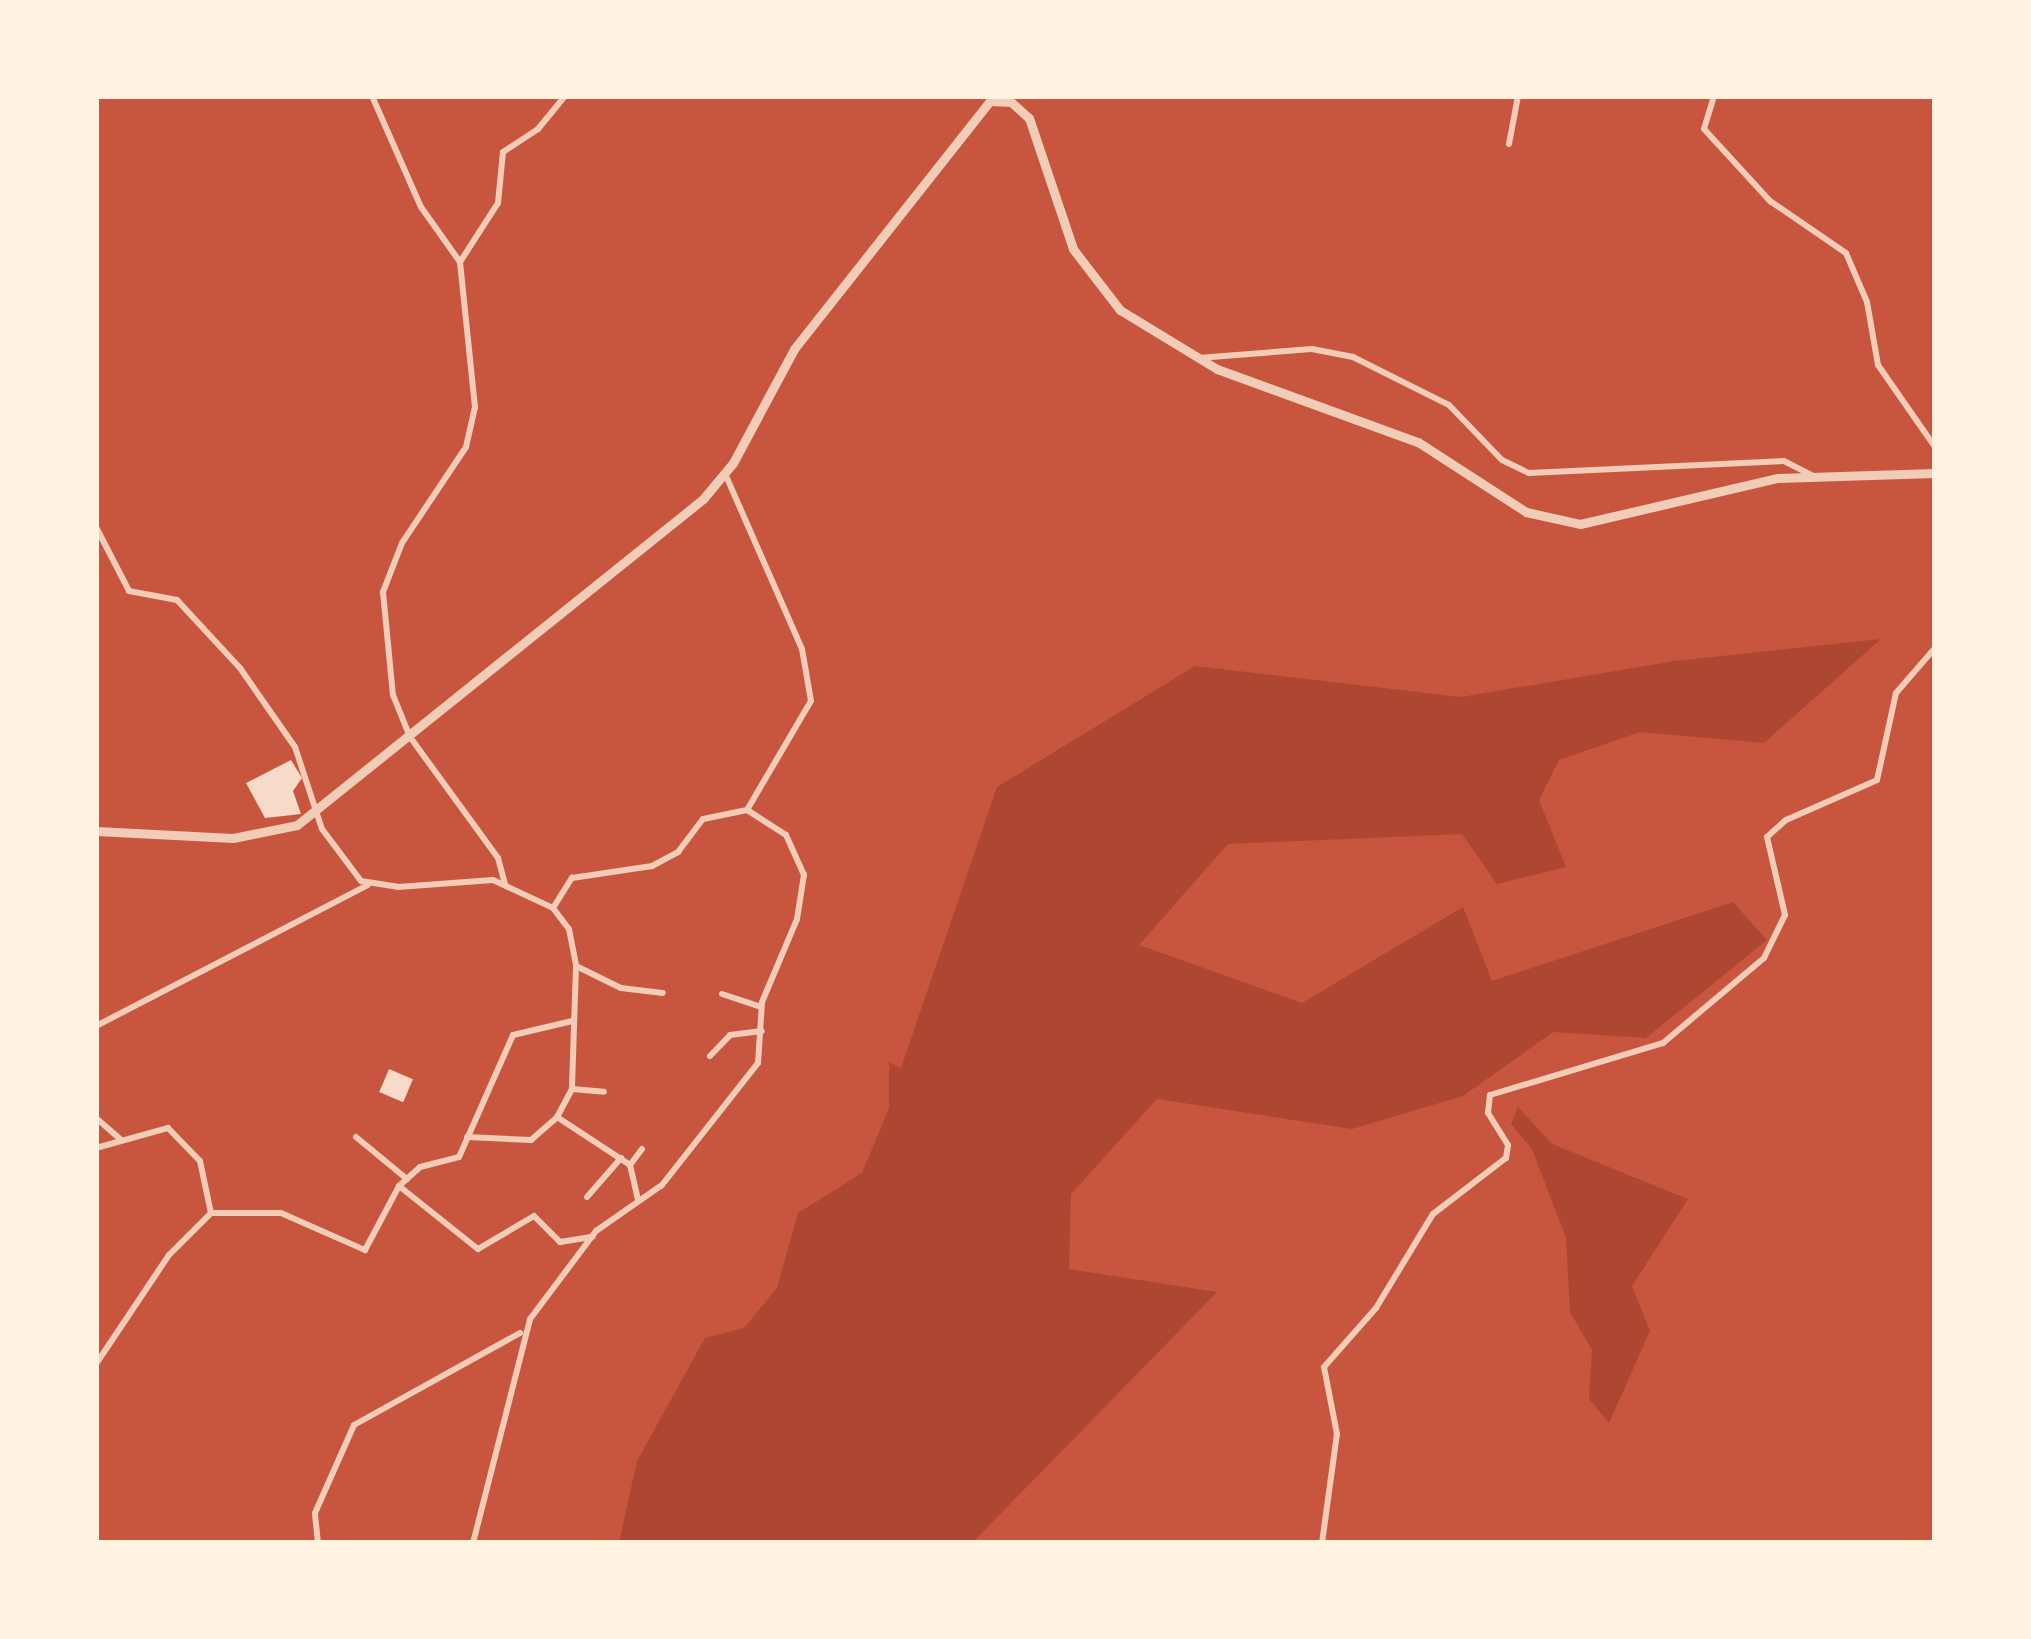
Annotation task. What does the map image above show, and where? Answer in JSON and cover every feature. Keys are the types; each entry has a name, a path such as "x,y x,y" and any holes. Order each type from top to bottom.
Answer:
{"street":[{"path":"372,96 421,206 460,262 473,433 402,543 381,605 396,709 410,737 498,858 505,884"},
{"path":"460,262 498,203 503,152 538,129 565,96"},
{"path":"1509,144 1518,96"},
{"path":"1714,96 1704,129 1770,201 1846,253 1867,302 1878,365 1935,447"},
{"path":"96,831 233,838 278,832 314,814 410,737 725,475 803,338 966,122 998,98 1029,118 1073,248 1095,286 1198,358 1250,383 1388,428 1556,523 1601,522 1812,475 1935,473"},
{"path":"1198,358 1312,349 1353,357 1449,404 1502,460 1529,473 1784,461 1812,475"},
{"path":"725,475 812,686 747,810"},
{"path":"96,527 129,591 176,600 227,652 295,747 314,814 343,862 368,886"},
{"path":"1322,1543 1337,1434 1324,1367 1376,1308 1433,1214 1506,1158 1508,1145 1487,1113 1490,1095 1663,1043 1764,958 1784,915 1766,837 1786,820 1877,780 1896,693 1935,647"},
{"path":"473,1543 523,1331 592,1237 662,1185 746,1085 762,1031 761,1006 796,919 804,874 786,835 747,810 704,819 678,852 652,866 572,878 553,908"},
{"path":"96,1026 368,886 505,884 553,908 569,929 576,966 572,1089 557,1117 532,1140 467,1137"},
{"path":"576,966 621,988 663,993"},
{"path":"722,994 761,1006"},
{"path":"96,1364 170,1255 211,1213 281,1213 365,1250 399,1186 420,1167 453,1161 513,1035 572,1021"},
{"path":"710,1056 730,1035 762,1031"},
{"path":"572,1089 604,1091"},
{"path":"557,1117 630,1165 638,1201"},
{"path":"96,1118 120,1139"},
{"path":"96,1148 153,1126 180,1134 200,1160 211,1213"},
{"path":"356,1137 407,1179"},
{"path":"630,1165 643,1149"},
{"path":"587,1197 621,1158"},
{"path":"399,1186 478,1249 534,1216 560,1242 592,1237"},
{"path":"318,1543 315,1513 354,1425 523,1331"}],"shaded area":[{"path":"1881,639 1764,743 1640,732 1559,760 1539,800 1566,867 1497,884 1462,834 1228,844 1139,945 1302,1003 1463,907 1492,981 1733,902 1767,940 1646,1038 1553,1032 1463,1096 1352,1129 1157,1099 1071,1194 1069,1269 1217,1292 972,1543 619,1543 637,1461 705,1338 744,1328 777,1288 798,1213 862,1173 889,1108 889,1062 901,1068 997,787 1195,666 1461,697 1675,661"},
{"path":"1518,1107 1552,1144 1688,1199 1632,1286 1650,1331 1609,1423 1589,1399 1592,1350 1570,1312 1566,1238 1532,1149 1511,1124"}],"building":[{"path":"291,760 302,778 293,791 301,814 265,818 246,783"},
{"path":"389,1069 413,1079 403,1102 379,1092"}]}
